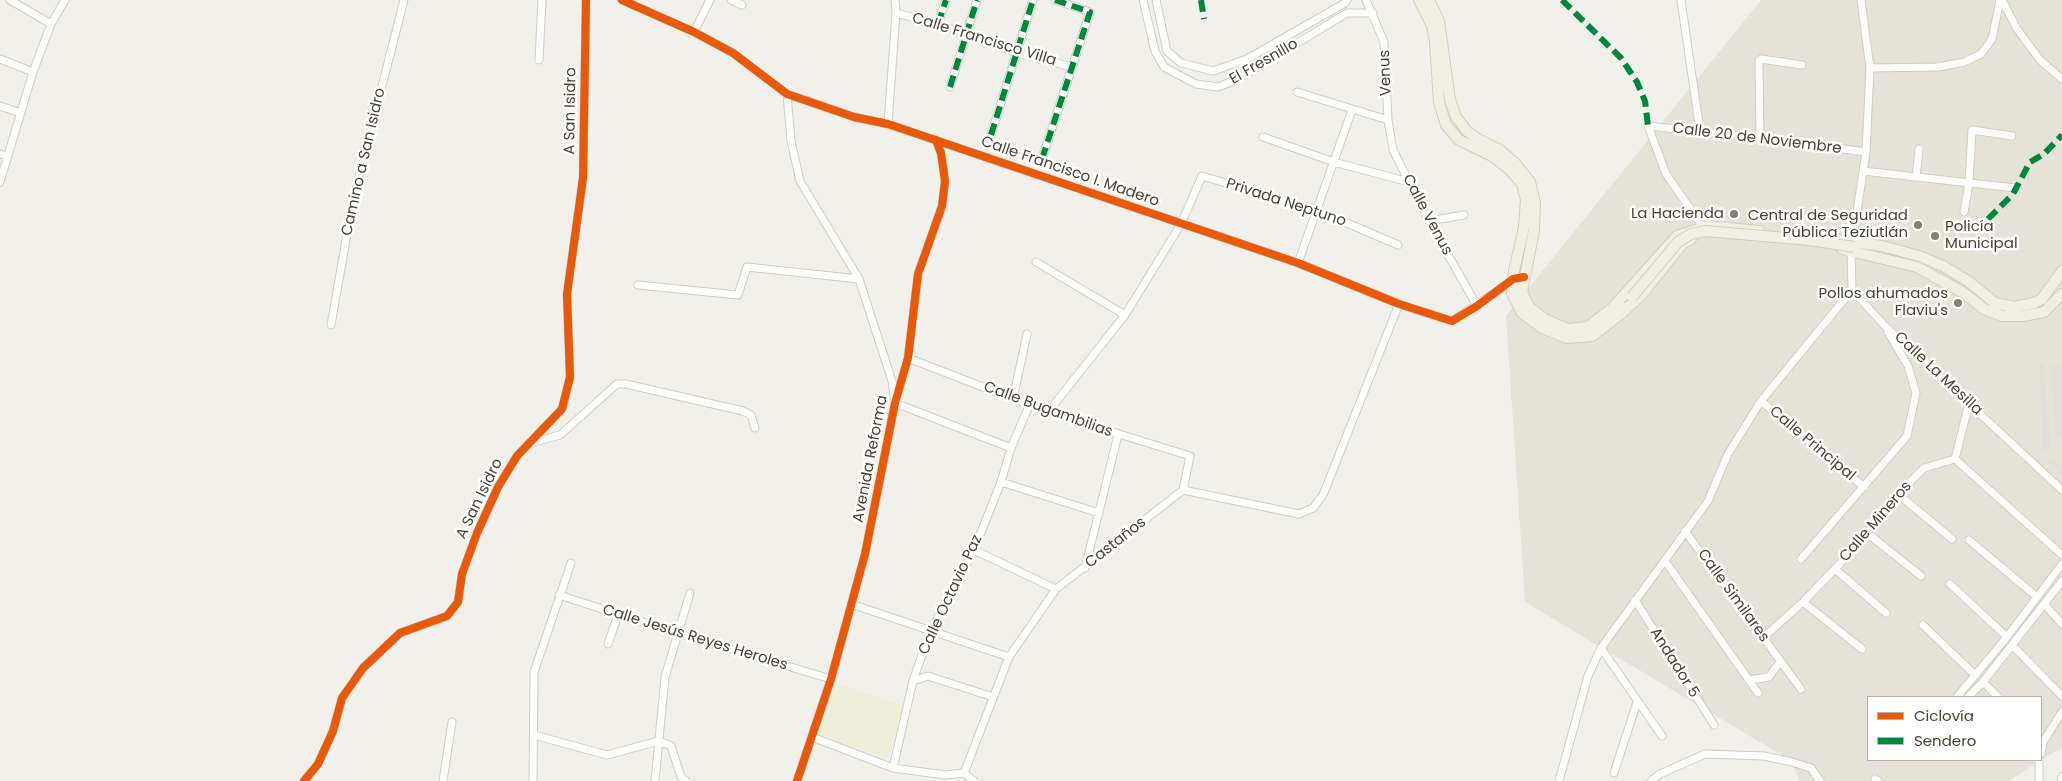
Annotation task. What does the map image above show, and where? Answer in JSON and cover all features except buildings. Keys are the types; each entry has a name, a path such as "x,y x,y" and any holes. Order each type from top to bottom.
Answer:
{"main road":[{"path":"1419,0 1432,26 1435,42 1439,102 1446,125 1459,140 1492,156 1509,169 1522,184 1526,200 1519,278 1522,292 1529,307 1546,320 1568,329 1588,327 1642,294 1683,243 1694,237 1705,235 1852,246 1882,246 1919,256 1943,266 1995,303 2014,307 2034,303 2042,298 2062,271"},
{"path":"1429,0 1439,21 1450,100 1456,118 1472,135 1500,150 1515,163 1530,182 1535,203 1534,230 1519,278"},
{"path":"1618,309 1677,236 1703,227 1716,226 1852,246 1917,267 1964,294 1984,309 2002,316 2024,316 2044,312 2062,294"},
{"path":"1618,309 1632,297 1678,242 1691,234 1705,231 1810,240 1854,247 1918,261 1951,277 1994,310 2016,314 2041,308 2062,284"}],"street":[{"path":"10,0 51,24"},
{"path":"0,182 4,155 21,113 33,72 51,24 65,0"},
{"name":"Camino a San Isidro","path":"331,325 353,200 404,0"},
{"path":"539,60 542,0"},
{"name":"A San Isidro","path":"304,781 318,764 329,739 342,698 363,668 400,634 447,616 458,602 462,574 477,533 498,488 517,456 562,409 570,378 567,294 583,178 586,0"},
{"name":"Calle Francisco I. Madero","path":"622,0 694,32 733,53 787,94 854,117 888,124 1298,263 1399,304 1452,321 1519,278"},
{"path":"694,32 710,0"},
{"path":"731,0 742,5"},
{"path":"888,124 896,12 895,0"},
{"path":"938,24 946,0"},
{"path":"950,87 977,0"},
{"path":"991,134 1018,53 1033,0"},
{"path":"1042,159 1090,12 1055,0"},
{"path":"1143,0 1155,51 1164,67 1173,57 1167,51 1156,0"},
{"name":"Venus","path":"1366,0 1384,42 1388,120"},
{"path":"1681,0 1700,130"},
{"path":"1559,781 1588,676 1601,648 1708,501 1728,454 1761,401 1852,290 1852,246 1866,152 1870,68 1861,0"},
{"path":"1870,68 1938,67 1964,62 1981,54 1992,39 2001,0"},
{"path":"2001,0 2017,29 2040,60 2062,79"},
{"path":"1346,1 1349,13 1373,13"},
{"name":"El Fresnillo","path":"1173,57 1181,64 1213,71 1247,59 1346,1"},
{"name":"Calle Francisco Villa","path":"896,12 938,24 1018,53 1072,66"},
{"name":"El Fresnillo","path":"1164,67 1196,84 1218,87 1236,80 1349,13"},
{"path":"0,59 33,72"},
{"path":"1760,138 1759,61 1761,59 1802,65"},
{"path":"1297,92 1388,120"},
{"path":"787,94 791,141 800,181 859,280 892,381 895,402 1011,448"},
{"path":"0,106 21,113"},
{"path":"1298,263 1352,110"},
{"name":"Calle Venus","path":"1388,120 1393,150 1429,221 1476,306"},
{"name":"Calle 20 de Noviembre","path":"1703,227 1666,174 1648,126 1700,130 1866,152"},
{"path":"1964,212 1969,183 1972,130 2012,136"},
{"path":"1263,137 1334,162 1409,182"},
{"name":"Avenida Reforma","path":"797,781 831,679 865,554 895,402 908,358 918,274 942,206 946,181 941,153 936,140"},
{"path":"1916,177 1919,150"},
{"path":"1863,170 2015,188"},
{"name":"Privada Neptuno","path":"1181,224 1202,176 1317,210 1398,245"},
{"path":"1429,221 1464,215"},
{"path":"1045,411 1052,407 1125,315 1181,224"},
{"path":"1036,262 1125,315"},
{"path":"638,284 738,295 747,266 859,280"},
{"name":"Calle La Mesilla","path":"1852,290 1884,325 2062,490"},
{"path":"1183,490 1299,514 1313,508 1322,495 1399,304"},
{"path":"1801,559 1907,436 1916,393 1908,366 1884,325"},
{"path":"1013,399 1027,334"},
{"name":"Calle Bugambilias","path":"908,358 1029,406 1190,456 1183,490"},
{"path":"530,443 560,435 617,384 626,384 743,411 751,415 755,428"},
{"name":"Calle Principal","path":"1761,401 1864,488"},
{"path":"1969,402 1955,459 2062,555"},
{"name":"Calle Octavio Paz","path":"893,768 913,681 930,632 974,550 1001,482 1011,448 1029,406"},
{"path":"1085,568 1118,435"},
{"name":"Calle Mineros","path":"1763,638 1803,602 1835,569 1898,494 1924,468 1955,459"},
{"path":"1001,482 1099,512"},
{"name":"Castaños","path":"964,773 1009,657 1056,589 1183,490"},
{"path":"1898,494 1952,540"},
{"name":"Calle Similares","path":"1685,531 1801,689"},
{"path":"1867,533 1921,576"},
{"path":"1969,540 2037,597"},
{"path":"974,550 1056,589"},
{"path":"1665,561 1758,693"},
{"path":"533,781 534,672 571,563"},
{"path":"1957,696 2007,637 2062,564"},
{"path":"1835,569 1886,613"},
{"path":"1969,696 1983,682 2062,581"},
{"path":"1950,584 2007,637"},
{"path":"655,781 665,678 690,593"},
{"name":"Calle Jesús Reyes Heroles","path":"559,596 831,679"},
{"name":"Andador 5","path":"1635,600 1714,725"},
{"path":"1803,602 1862,649"},
{"path":"851,604 1009,657"},
{"path":"2044,604 2062,624"},
{"path":"608,644 618,615"},
{"path":"1923,625 1975,675"},
{"path":"2012,645 2062,696"},
{"path":"1601,648 1662,736"},
{"path":"1750,680 1769,677 1780,662"},
{"path":"913,681 928,676 993,697"},
{"path":"1983,682 1997,696"},
{"path":"1614,772 1638,702"},
{"path":"2042,748 2043,742 2062,712"},
{"path":"443,781 452,722"},
{"path":"534,735 607,755 659,741 671,746 681,777 686,781"},
{"path":"812,737 893,768 945,775 964,773 974,781"},
{"path":"1651,781 1660,774 1705,754 1764,756 1792,762 1810,768 1820,781"},
{"path":"2039,781 2040,761"},
{"path":"2061,781 2062,777"}],"shaded area":[{"path":"1761,0 2062,0 2062,747 2042,760 2042,696 1867,696 1867,761 2040,761 2009,781 1800,781 1790,760 1525,602 1506,316"},
{"path":"2039,364 2043,364 2051,450 2043,450"},
{"path":"2062,365 2062,435 2056,436 2051,366"},
{"path":"2053,458 2062,467 2062,476 2049,463"},
{"path":"830,681 903,706 888,759 813,733"}],"marked path":[{"path":"938,24 946,0"},
{"path":"950,87 977,0"},
{"path":"991,135 1033,0"},
{"path":"1042,159 1090,12 1055,0"},
{"path":"1201,0 1204,19"},
{"path":"1562,0 1621,58 1637,82 1645,101 1648,126"},
{"path":"1988,219 2013,194 2030,162 2044,154 2062,135"}],"cycle path":[{"path":"304,781 318,764 333,731 342,698 363,668 400,633 447,616 458,602 462,574 477,533 498,487 517,456 562,409 570,377 567,294 583,178 586,0"},
{"path":"622,0 694,32 733,53 787,94 854,117 888,124 1298,263 1399,304 1452,321 1477,306 1513,279 1524,277"},
{"path":"797,781 831,679 865,554 895,403 908,358 918,274 942,206 945,181 941,153 936,140"}],"place":[{"name":"La Hacienda","path":"1734,214"},
{"name":"Central de Seguridad Pública Teziutlán","path":"1918,225"},
{"name":"Policía Municipal","path":"1935,236"},
{"name":"Pollos ahumados Flaviu's","path":"1958,303"}]}
